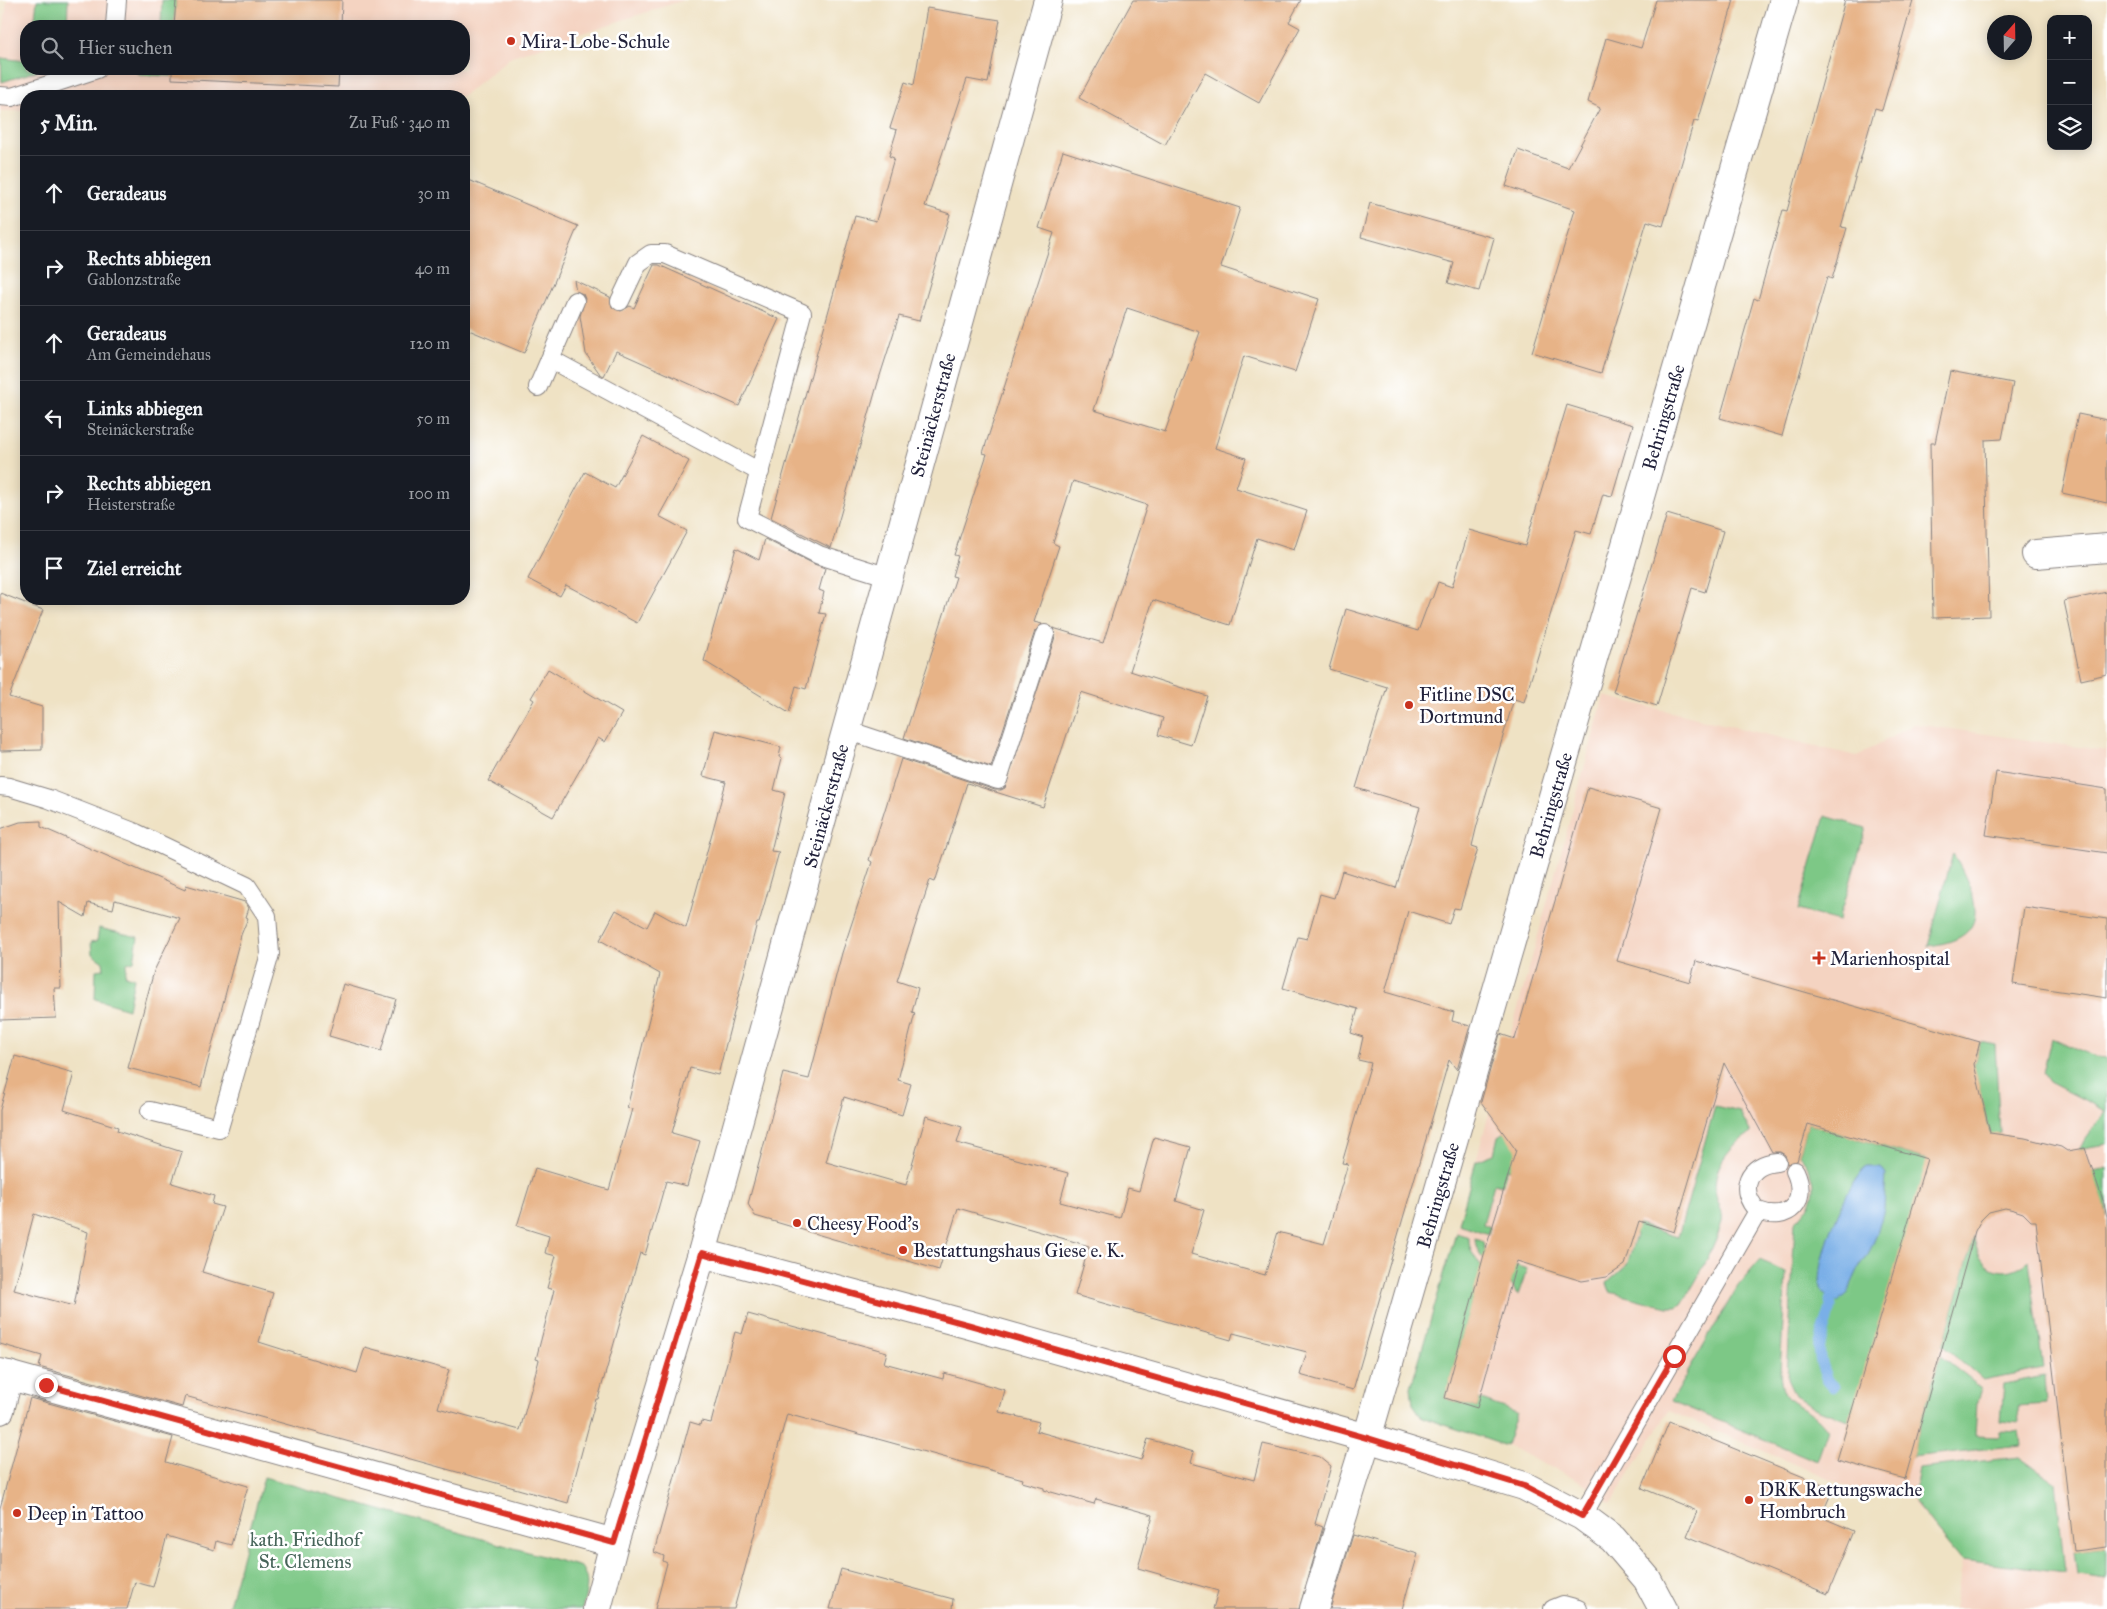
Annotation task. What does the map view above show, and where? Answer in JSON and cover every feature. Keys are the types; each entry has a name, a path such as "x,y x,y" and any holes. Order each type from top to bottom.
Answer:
{"street":[{"name":"Steinäckerstraße","path":"597,1609 614,1543 702,1253 1048,0"},
{"name":"Behringstraße","path":"1314,1609 1367,1438 1784,0"},
{"path":"2036,554 2107,548"},
{"path":"702,1253 970,1325 1367,1438 1524,1486 1582,1516 1613,1539 1647,1579 1663,1609"},
{"path":"0,1410 5,1374 614,1543"}],"lane":[{"path":"115,20 117,0"},
{"path":"33,90 79,75"},
{"path":"0,96 12,97 20,94"},
{"path":"620,301 638,263 650,254 665,254 802,313 747,518 819,555 889,577"},
{"path":"538,387 575,301"},
{"path":"550,358 760,472"},
{"path":"847,730 998,780 1045,634"},
{"path":"0,786 8,786 50,799 136,834 247,886 268,916 270,954 219,1128 150,1111"},
{"path":"1777,1162 1768,1162 1757,1167 1750,1175 1747,1197 1758,1211 1770,1216 1780,1215 1792,1209 1800,1197 1800,1184 1795,1171"},
{"path":"1582,1516 1758,1211"},
{"path":"1553,1609 1563,1605 1578,1609"}],"shaded area":[{"name":"Mira-Lobe-Schule","path":"7,0 684,0 512,56 470,90 20,90 20,111 0,111 0,57"},
{"name":"Marienhospital","path":"1604,696 1857,756 1915,724 2107,751 2107,1609 1954,1609 1962,1560 1906,1496 1848,1487 1669,1411 1611,1503 1583,1484 1517,1450 1422,1417 1413,1404 1411,1387 1456,1233"}],"green space":[{"path":"37,0 68,0 67,20 35,20"},
{"path":"162,0 176,0 174,20 161,20"},
{"path":"1,58 20,60 20,75 24,75 2,82"},
{"path":"1825,816 1866,828 1839,921 1798,910"},
{"path":"1953,853 1968,885 1975,913 1972,924 1964,934 1950,941 1928,946"},
{"path":"99,928 138,937 134,961 127,963 125,975 134,978 128,1009 95,999 96,970 104,969 103,962 92,954 91,942 97,941"},
{"path":"2051,1038 2096,1057 2107,1058 2107,1144 2079,1149 2106,1111 2049,1082 2043,1073"},
{"path":"1980,1042 1995,1045 2000,1133 1991,1136 1973,1068"},
{"path":"1715,1106 1740,1112 1751,1133 1729,1151 1719,1167 1715,1186 1716,1196 1721,1208 1722,1221 1715,1243 1700,1274 1682,1304 1676,1307 1667,1307 1610,1292 1607,1283 1627,1265 1636,1235 1629,1222 1678,1237"},
{"path":"1518,1123 1518,1172 1507,1169 1502,1186 1494,1184 1483,1224 1490,1227 1488,1234 1459,1224 1476,1161 1494,1154 1498,1136"},
{"path":"1808,1124 1939,1163 1849,1420 1818,1410 1795,1396 1787,1379 1795,1222 1808,1206 1814,1190 1811,1173 1799,1155"},
{"path":"2107,1168 2107,1217 2099,1188 2089,1172"},
{"path":"1456,1233 1469,1237 1470,1247 1476,1259 1486,1271 1475,1291 1445,1398 1477,1408 1479,1399 1517,1413 1506,1446 1422,1417 1413,1404 1411,1387"},
{"path":"1974,1237 1981,1257 1994,1269 2002,1271 2011,1270 2020,1267 2029,1260 2043,1368 1983,1380 1943,1345"},
{"path":"1475,1238 1483,1241 1486,1256 1527,1269 1518,1295 1507,1279 1481,1256"},
{"path":"1760,1260 1786,1273 1781,1383 1787,1397 1791,1401 1817,1418 1828,1430 1817,1461 1671,1401 1738,1286"},
{"path":"1940,1356 1981,1388 1977,1402 1975,1435 1999,1436 2000,1431 2019,1432 2021,1445 1911,1457"},
{"path":"2044,1376 2046,1404 2018,1406 2019,1423 2001,1421 2004,1384"},
{"path":"2019,1457 2056,1483 2065,1573 1962,1560 1908,1495 1916,1485 1919,1468"},
{"name":"kath. Friedhof St. Clemens","path":"264,1477 581,1567 587,1582 582,1609 228,1609"},
{"path":"2107,1547 2107,1579 2077,1575 2074,1551"}],"water":[{"path":"1866,1167 1881,1167 1886,1174 1884,1209 1877,1234 1868,1255 1861,1263 1847,1294 1838,1302 1830,1300 1821,1288 1822,1262 1842,1206 1858,1176"}],"building":[{"path":"176,0 342,0 341,20 174,20"},
{"path":"1133,0 1301,0 1289,22 1300,28 1259,103 1205,73 1165,145 1079,98"},
{"path":"1656,0 1734,0 1698,122 1694,121 1663,226 1647,221 1601,373 1532,352 1575,210 1506,186 1518,150 1568,168 1600,108 1588,102 1606,38 1641,48"},
{"path":"1845,0 1913,0 1882,110 1875,108 1841,227 1847,228 1832,279 1827,277 1782,436 1720,418 1754,298 1758,300 1783,210 1787,211"},
{"path":"927,8 1000,20 988,83 967,79 925,206 950,214 919,321 899,316 878,382 831,548 771,518 855,216 876,221 894,158 889,156 897,130 890,128 905,82 914,85"},
{"path":"172,75 339,75 338,87 172,79"},
{"path":"1063,151 1240,208 1221,267 1319,299 1295,372 1244,356 1215,448 1246,458 1236,488 1307,511 1294,550 1257,538 1230,625 1153,600 1130,671 1207,696 1191,745 1158,735 1163,718 1081,692 1043,807 967,783 935,882 930,880 897,981 918,988 912,1012 915,1013 898,1080 911,1084 902,1115 844,1097 826,1162 906,1185 926,1116 962,1127 957,1143 1068,1173 1060,1202 1120,1218 1128,1188 1139,1191 1154,1137 1191,1147 1176,1201 1204,1210 1191,1254 1265,1275 1278,1232 1324,1244 1348,1164 1342,1163 1371,1063 1358,1060 1363,1037 1351,1033 1358,1009 1283,988 1298,937 1307,939 1320,894 1334,898 1342,871 1396,888 1420,807 1356,788 1387,687 1329,669 1346,609 1418,631 1438,582 1452,587 1469,530 1525,546 1567,405 1633,425 1612,496 1603,494 1591,534 1576,530 1524,702 1514,699 1477,825 1472,846 1478,848 1460,909 1454,908 1449,924 1408,911 1385,992 1454,1012 1452,1021 1470,1026 1457,1070 1449,1060 1353,1390 1300,1375 1307,1352 1233,1333 1231,1340 1075,1295 1089,1246 958,1208 939,1270 755,1216 748,1204 783,1073 809,1079 842,953 872,862 869,860 901,759 995,790 1005,788 1055,637 1053,628 1103,643 1147,505 1073,481 1053,543 1059,546 1034,622 1042,624 1035,631 991,767 904,738 956,577 952,576 958,556 954,555 987,454 983,453 1054,233 1039,228","holes":["1127,308 1200,332 1165,432 1094,410"]},
{"path":"470,181 578,226 524,353 470,330"},
{"path":"1370,203 1494,238 1479,291 1448,283 1454,263 1361,237"},
{"path":"654,265 659,265 779,319 739,406 616,351 604,376 600,374 586,354 580,316 585,299 583,294 576,291 574,280 610,297 612,307 621,311 630,306 634,308"},
{"path":"1950,371 2013,383 2002,439 1985,440 1989,616 1933,618 1930,443 1935,443"},
{"path":"2078,414 2107,420 2107,503 2062,493"},
{"path":"643,436 689,461 659,516 687,531 637,623 566,585 560,596 528,579 585,472 615,488"},
{"path":"1667,514 1723,531 1705,592 1692,588 1657,706 1613,692"},
{"path":"765,539 825,568 819,590 824,592 819,613 826,614 806,689 796,686 789,713 704,661 736,548 759,560"},
{"path":"2107,592 2107,674 2081,680 2064,601"},
{"path":"0,593 20,601 20,605 30,605 43,610 9,697 42,707 42,750 0,751"},
{"path":"548,669 622,713 605,742 598,738 553,817 488,781 534,700 531,698"},
{"path":"715,730 781,747 779,757 782,758 774,790 785,793 771,851 779,852 759,923 757,923 718,1075 690,1068 672,1133 700,1141 687,1186 666,1181 645,1255 640,1253 598,1399 596,1399 568,1503 185,1396 182,1407 39,1367 42,1356 0,1344 0,1110 15,1056 74,1073 64,1110 118,1127 117,1131 182,1152 172,1183 214,1196 212,1204 223,1207 202,1272 273,1293 259,1342 357,1373 365,1347 449,1370 438,1408 520,1430 539,1360 536,1359 554,1290 547,1288 556,1256 545,1253 549,1236 517,1226 535,1168 609,1190 632,1109 627,1108 660,974 600,940 616,910 647,927 655,911 686,928 726,782 703,776","holes":["34,1214 88,1232 74,1306 14,1290"]},
{"path":"1996,772 2107,789 2107,853 1986,835"},
{"path":"1588,787 1662,808 1617,961 1690,982 1696,961 1980,1042 1974,1064 1990,1133 2025,1138 2061,1147 2067,1151 2085,1148 2107,1217 2107,1547 2074,1551 2036,1221 2031,1221 2023,1213 2014,1210 2005,1208 1989,1212 1981,1220 1975,1231 1905,1479 1837,1460 1927,1159 1808,1124 1797,1161 1787,1164 1785,1155 1780,1152 1772,1152 1724,1063 1674,1232 1639,1221 1625,1265 1607,1277 1582,1281 1517,1261 1477,1408 1445,1398 1485,1251 1516,1150 1481,1102 1500,1034 1515,1039"},
{"path":"41,821 41,827 185,890 186,885 245,902 249,908 246,917 248,918 241,935 201,1087 128,1068 154,971 180,918 115,900 113,909 88,903 85,917 59,902 61,988 54,988 56,1018 0,1020 0,829 20,822"},
{"path":"2024,907 2107,919 2107,998 2013,984"},
{"path":"343,984 396,999 381,1051 329,1036"},
{"path":"748,1314 887,1352 884,1363 943,1379 944,1373 1005,1390 999,1412 1039,1422 1036,1431 1141,1460 1148,1439 1194,1452 1191,1463 1254,1480 1263,1444 1320,1457 1331,1466 1315,1524 1323,1527 1299,1609 1213,1609 1218,1591 1138,1568 1153,1515 1096,1499 1094,1504 1044,1490 1044,1488 1022,1482 1023,1479 787,1414 734,1609 655,1609 667,1563 663,1561 664,1556 654,1552 690,1422 700,1425 701,1421 711,1423 735,1332 742,1334"},
{"path":"30,1398 173,1437 166,1462 248,1486 231,1545 216,1541 214,1550 167,1536 153,1587 135,1582 127,1609 0,1609 0,1508"},
{"name":"DRK Rettungswache Hombruch","path":"1669,1422 1833,1489 1821,1517 1854,1531 1828,1594 1687,1536 1697,1511 1642,1488"},
{"path":"1353,1535 1418,1554 1402,1609 1330,1609"},
{"path":"841,1569 953,1599 952,1609 830,1609"}],"waterway":[{"path":"1830,1300 1831,1307 1821,1339 1820,1354 1826,1377 1834,1387"}],"place":[{"name":"Mira-Lobe-Schule","path":"511,41"},
{"name":"Fitline DSC Dortmund","path":"1409,705"},
{"name":"Marienhospital","path":"1819,958"},
{"name":"Cheesy Food's","path":"797,1223"},
{"name":"Bestattungshaus Giese e. K.","path":"903,1250"},
{"name":"DRK Rettungswache Hombruch","path":"1749,1500"},
{"name":"Deep in Tattoo","path":"17,1513"}],"route":[{"path":"46,1385 614,1543 702,1253 970,1325 1367,1438 1524,1486 1582,1516 1674,1356"}]}
